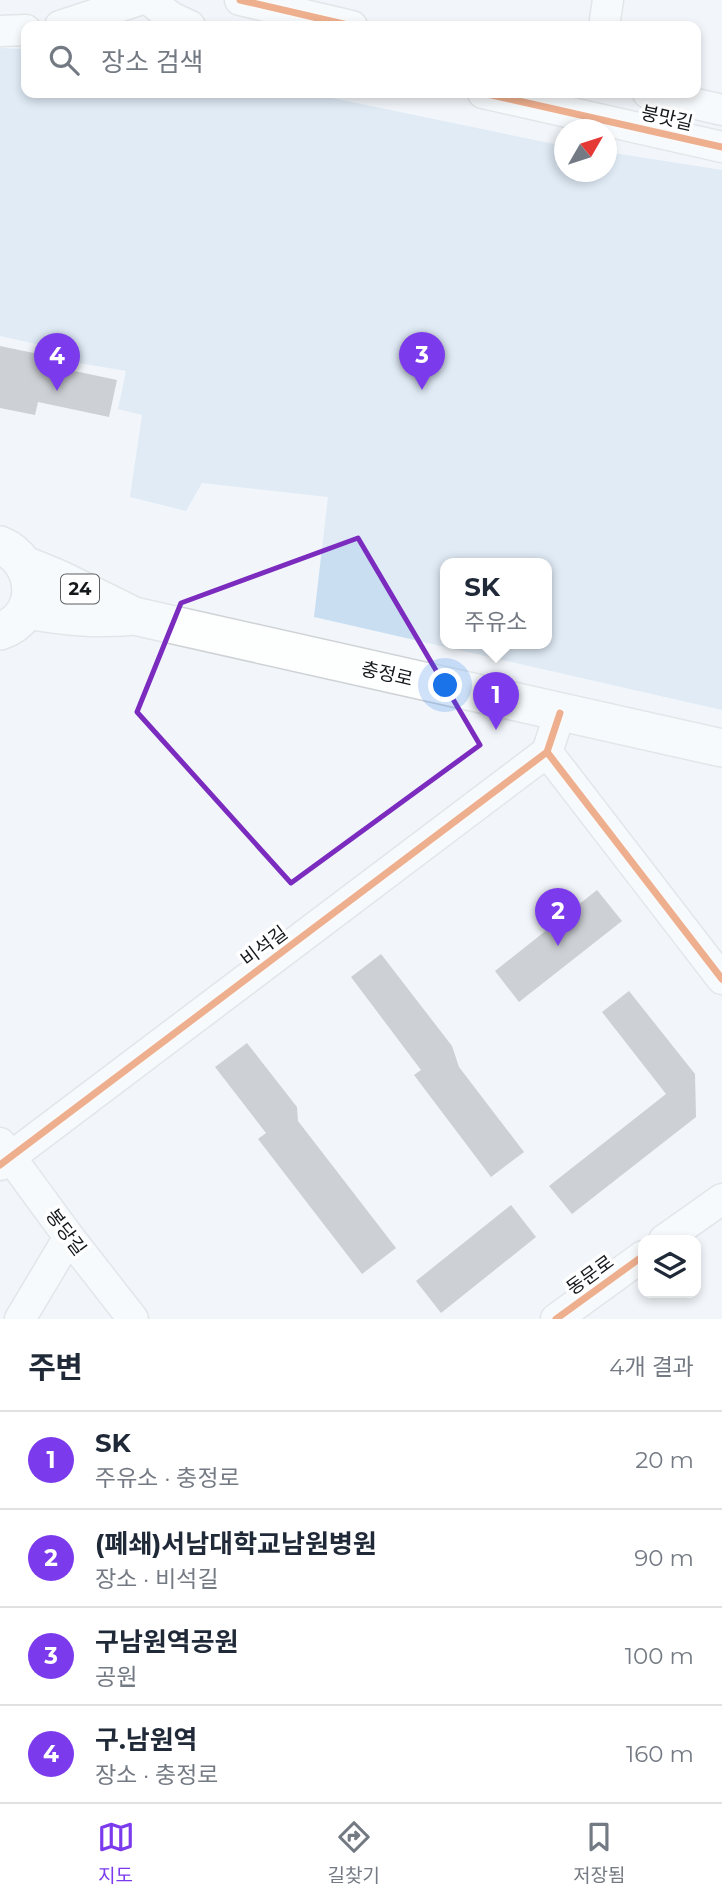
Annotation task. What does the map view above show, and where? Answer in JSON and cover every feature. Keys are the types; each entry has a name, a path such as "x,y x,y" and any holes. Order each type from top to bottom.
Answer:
{"main road":[{"name":"충정로","path":"13,555 134,616 722,748"},
{"name":"24","path":"13,555 31,580 31,595 13,621"},
{"name":"충정로","path":"13,621 134,616"}],"street":[{"path":"57,21 74,0"},
{"path":"75,21 139,0"},
{"path":"149,0 179,21"},
{"path":"240,0 330,21"},
{"path":"605,21 608,0"},
{"path":"0,31 21,30"},
{"name":"붕맛길","path":"531,98 589,104 722,147"},
{"name":"붕맛길","path":"670,98 722,110"},
{"path":"560,713 547,752 722,979"},
{"name":"비석길","path":"4,1155 547,752"},
{"name":"봉당길","path":"4,1155 133,1319"},
{"path":"671,1235 722,1199"},
{"path":"20,1319 69,1237"},
{"name":"동문로","path":"556,1319 638,1260"}],"highlighted area":[{"path":"358,538 480,745 291,883 137,712 181,603"}],"shaded area":[{"path":"0,48 21,49 21,98 332,98 554,144 554,182 617,182 617,154 722,170 722,710 454,649 552,649 552,558 440,558 440,646 314,617 328,497 202,483 186,511 130,497 142,415 118,409 126,371 55,359 54,348 0,336"}],"building":[{"path":"0,346 48,356 46,365 117,380 109,417 38,402 35,415 0,408"},
{"path":"597,890 622,921 519,1002 495,971"},
{"path":"381,954 452,1046 459,1067 524,1152 491,1177 414,1075 421,1070 351,977"},
{"path":"629,991 695,1074 696,1117 572,1214 549,1186 666,1094 602,1012"},
{"path":"247,1043 297,1107 298,1121 396,1248 362,1274 258,1139 266,1133 215,1067"},
{"path":"511,1205 536,1237 441,1313 416,1281"}],"cycle path":[{"path":"240,0 330,21"},
{"path":"505,98 722,147"},
{"path":"0,1165 547,752 560,713"},
{"path":"547,752 722,979"},
{"path":"556,1319 638,1260"}],"place":[{"name":"구남원역공원","path":"422,390"},
{"name":"구.남원역","path":"57,391"},
{"name":"SK","path":"496,730"},
{"name":"(폐쇄)서남대학교남원병원","path":"558,946"}]}
